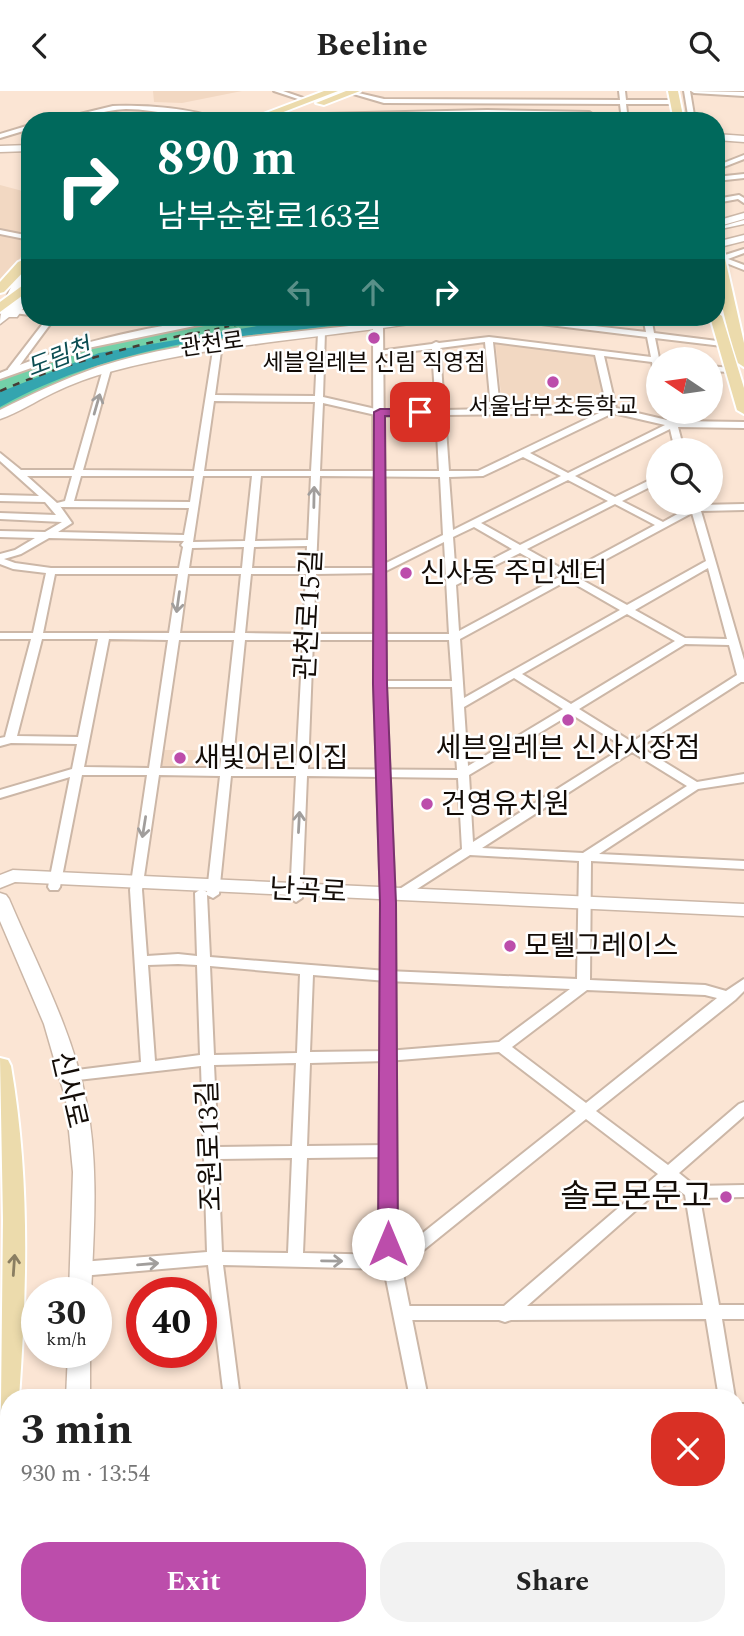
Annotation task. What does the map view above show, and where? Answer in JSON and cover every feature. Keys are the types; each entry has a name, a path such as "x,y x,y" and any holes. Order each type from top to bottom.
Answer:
{"main road":[{"path":"278,112 334,91 338,94 352,92"},
{"path":"686,91 690,112"},
{"path":"290,112 305,103 352,92"},
{"path":"725,138 744,139"},
{"path":"0,150 21,149"},
{"path":"725,223 744,216"},
{"path":"725,247 744,238"},
{"path":"0,289 21,265"},
{"path":"0,321 21,276"},
{"path":"0,331 8,304 21,292"},
{"path":"725,296 744,363"},
{"name":"관천로","path":"0,415 49,391 152,355 218,344 378,326"},
{"path":"718,326 744,410"},
{"name":"난곡로","path":"0,882 13,876 54,883"},
{"name":"난곡로","path":"0,889 12,885 54,883 392,897 744,918"},
{"name":"신사로","path":"0,899 57,1037 76,1098 83,1161 81,1277"},
{"name":"난곡로","path":"583,907 744,910"},
{"path":"0,1066 14,1154 16,1236 6,1389"},
{"path":"78,1389 79,1368"}],"street":[{"path":"277,91 305,103"},
{"path":"378,112 384,101 409,91"},
{"path":"478,91 487,112"},
{"path":"541,91 542,100"},
{"path":"583,91 588,112"},
{"path":"622,91 624,112"},
{"path":"694,91 744,94"},
{"path":"352,92 384,101 623,101 674,96"},
{"path":"94,112 112,108 142,107 182,112"},
{"path":"0,136 21,130"},
{"path":"725,164 744,157"},
{"path":"725,178 744,176"},
{"path":"725,199 739,197 744,201"},
{"path":"725,225 744,222"},
{"path":"0,232 21,236"},
{"path":"725,250 744,251"},
{"path":"725,255 744,268"},
{"path":"11,371 45,326"},
{"path":"113,337 117,326"},
{"name":"관천로","path":"0,376 113,337 155,326"},
{"path":"378,326 381,473 378,571 380,684 392,897 387,977 389,1262 417,1389"},
{"path":"575,326 722,344"},
{"path":"648,326 653,347"},
{"name":"관천로15길","path":"296,894 322,333"},
{"path":"379,353 489,339 646,359"},
{"path":"489,339 496,412"},
{"path":"148,1066 136,887 218,344"},
{"path":"436,344 468,851"},
{"path":"599,353 612,411"},
{"path":"69,504 80,473 107,369"},
{"path":"723,369 730,370"},
{"path":"209,398 319,399 380,412 612,411 673,425 744,425"},
{"path":"18,473 480,474 612,411"},
{"path":"673,425 677,438"},
{"path":"0,559 13,566 51,571 378,571 673,425"},
{"path":"525,454 662,525"},
{"path":"0,456 50,501 66,523 18,552 0,559"},
{"name":"조원로13길","path":"231,1389 215,1258 204,960 209,891 226,770 257,473"},
{"path":"451,584 646,485"},
{"path":"0,498 69,504 192,505"},
{"path":"723,506 744,507"},
{"path":"0,636 455,637 678,515"},
{"path":"392,897 744,677 697,515"},
{"path":"0,516 64,518"},
{"path":"475,524 683,641 734,642"},
{"path":"0,534 249,544 313,543"},
{"path":"459,705 711,562"},
{"path":"51,571 37,637 5,741 83,741"},
{"path":"54,883 104,637"},
{"path":"0,794 78,771 226,770 301,775 463,774 683,641"},
{"path":"513,673 695,786"},
{"path":"380,684 457,684"},
{"path":"585,857 695,786 744,778"},
{"path":"468,851 744,865"},
{"path":"583,986 585,857"},
{"path":"141,961 204,960 387,977 705,991 730,996"},
{"path":"295,1260 307,969"},
{"path":"81,1269 215,1258 389,1262 410,1252 744,984"},
{"path":"69,1076 206,1060 387,1056 502,1048 583,986"},
{"path":"502,1048 692,1192 744,1191"},
{"path":"505,1315 744,1108"},
{"path":"211,1153 388,1151"},
{"path":"692,1192 726,1389"},
{"path":"402,1313 505,1315 744,1312"}],"shaded area":[{"path":"153,91 242,91 182,103 154,102"},
{"path":"0,185 21,191 21,257 0,284"},
{"name":"서울남부초등학교","path":"495,339 599,353 612,410 503,412"},
{"path":"109,630 455,632 455,641 106,642"},
{"name":"새빛어린이집","path":"163,750 197,750 198,768 162,766"}],"green space":[{"path":"356,326 176,349 63,383 0,415 0,379 59,358 178,327"}],"water":[{"name":"도림천","path":"258,326 331,326 166,347 69,375 0,407 0,392 99,353"}],"railway":[{"path":"185,335 231,326"},
{"path":"0,391 95,357 193,333"}],"place":[{"name":"세블일레븐 신림 직영점","path":"374,338"},
{"name":"서울남부초등학교","path":"553,382"},
{"name":"신사동 주민센터","path":"406,573"},
{"name":"세븐일레븐 신사시장점","path":"568,720"},
{"name":"새빛어린이집","path":"180,758"},
{"name":"건영유치원","path":"427,804"},
{"name":"모텔그레이스","path":"510,946"},
{"name":"솔로몬문고","path":"726,1197"}],"route":[{"path":"388,1244 388,903 378,571 380,412 420,412"}]}
